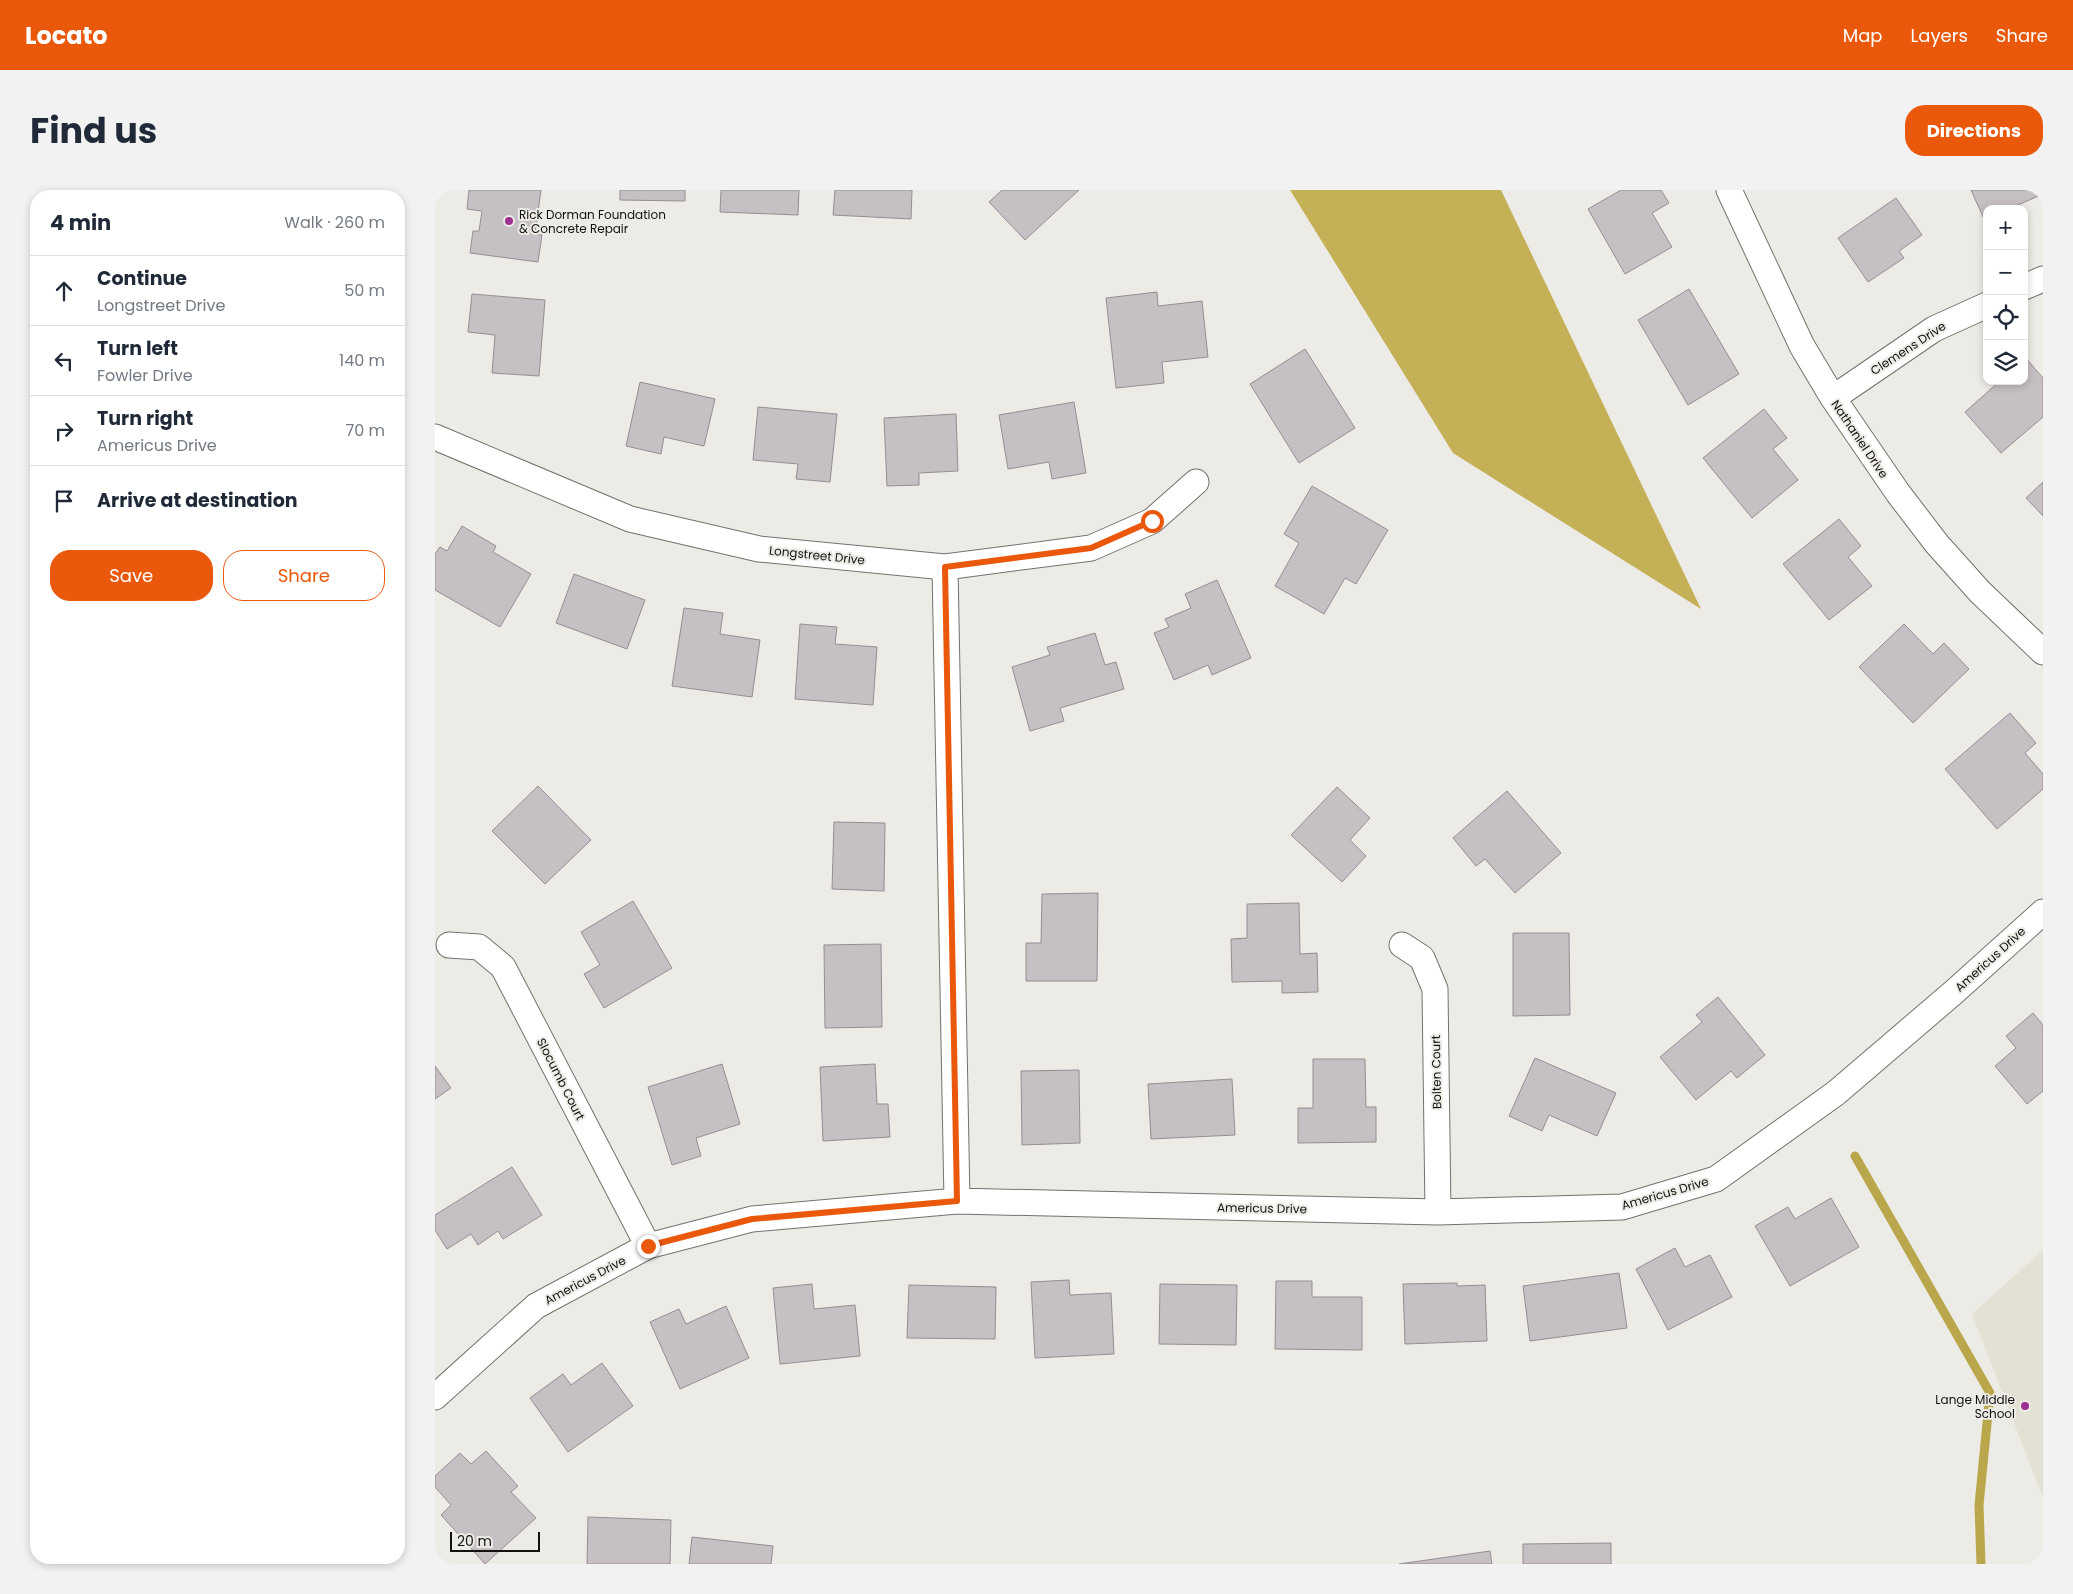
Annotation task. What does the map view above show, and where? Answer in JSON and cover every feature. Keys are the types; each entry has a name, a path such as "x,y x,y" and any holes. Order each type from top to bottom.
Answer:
{"street":[{"name":"Nathaniel Drive","path":"1729,190 1802,346 1833,398 1897,493 1937,544 1980,592 2043,652"},
{"path":"2028,285 2043,279"},
{"name":"Clemens Drive","path":"1833,398 1934,329 1983,307"},
{"name":"Longstreet Drive","path":"435,437 630,518 759,549 945,567 1091,548 1152,521 1196,482"},
{"path":"945,567 957,1201"},
{"name":"Americus Drive","path":"435,1397 536,1306 648,1246 752,1219 957,1201 1438,1212 1622,1206 1716,1179 1836,1093 1954,992 2043,912"},
{"name":"Slocumb Court","path":"449,945 479,947 503,968 648,1246"},
{"name":"Bolten Court","path":"1402,945 1422,958 1435,990 1438,1212"}],"shaded area":[{"path":"1290,190 1501,190 1701,609 1453,453"},
{"name":"Lange Middle School","path":"2043,1250 2043,1498 1972,1314"}],"building":[{"name":"Rick Dorman Foundation & Concrete Repair","path":"469,190 541,190 535,234 542,235 538,262 470,253 473,231 479,231 482,211 467,209"},
{"path":"620,190 685,190 685,201 620,200"},
{"path":"721,190 799,190 798,215 720,212"},
{"path":"835,190 912,190 911,219 833,215"},
{"path":"1002,190 1079,190 1025,240 989,202"},
{"path":"1621,190 1661,190 1669,203 1652,213 1672,247 1625,274 1588,209"},
{"path":"1971,190 2043,190 2043,194 2018,205 1983,205 1983,217"},
{"path":"1896,198 1922,235 1899,251 1904,258 1868,282 1838,238"},
{"path":"1689,289 1739,374 1688,405 1638,320"},
{"path":"1157,292 1158,306 1202,301 1208,357 1162,362 1164,383 1116,388 1106,298"},
{"path":"472,294 545,300 539,376 492,373 495,335 468,332"},
{"path":"1305,349 1355,428 1299,463 1250,384"},
{"path":"2028,361 2043,378 2043,417 2001,453 1965,412 1995,385 2028,385"},
{"path":"640,382 715,399 704,446 664,437 661,454 626,446"},
{"path":"1074,402 1086,473 1052,479 1049,462 1008,469 999,415"},
{"path":"758,407 837,414 830,482 796,479 798,464 753,460"},
{"path":"1764,409 1787,438 1773,449 1798,480 1752,518 1703,458"},
{"path":"956,414 958,471 919,473 919,485 887,486 884,418"},
{"path":"2043,482 2043,516 2026,498"},
{"path":"1312,486 1388,530 1356,584 1345,578 1324,614 1275,586 1299,543 1284,534"},
{"path":"1839,519 1861,546 1848,557 1872,586 1829,620 1783,564"},
{"path":"462,526 496,546 493,552 531,574 500,627 435,590 435,554 440,547 447,551"},
{"path":"574,574 645,600 627,649 556,623"},
{"path":"1217,580 1251,658 1212,675 1208,665 1174,680 1154,633 1169,627 1165,619 1191,608 1185,594"},
{"path":"684,608 723,613 720,634 760,640 752,697 672,686"},
{"path":"800,624 837,627 835,644 877,647 873,705 795,699"},
{"path":"1904,624 1933,654 1944,643 1969,669 1913,723 1859,667"},
{"path":"1095,633 1105,665 1116,662 1124,689 1060,708 1064,721 1030,731 1012,667 1050,655 1047,647"},
{"path":"2010,713 2036,743 2025,753 2043,774 2043,789 1997,829 1945,769"},
{"path":"538,786 591,840 545,884 492,831"},
{"path":"1337,787 1370,818 1350,840 1366,856 1342,882 1291,835"},
{"path":"1507,791 1561,853 1515,893 1485,859 1476,866 1453,838"},
{"path":"834,822 885,823 884,891 832,889"},
{"path":"1098,893 1097,981 1026,981 1026,943 1041,943 1042,894"},
{"path":"633,901 672,968 604,1008 584,974 600,965 581,932"},
{"path":"1299,903 1300,954 1317,953 1318,992 1282,993 1282,981 1232,982 1231,939 1247,938 1247,904"},
{"path":"1513,933 1569,933 1570,1015 1513,1016"},
{"path":"881,944 882,1027 825,1028 824,945"},
{"path":"1718,997 1765,1055 1737,1078 1731,1071 1696,1100 1660,1057 1702,1022 1696,1015"},
{"path":"2033,1013 2043,1025 2043,1091 2027,1104 1995,1066 2016,1048 2006,1036"},
{"path":"1535,1058 1616,1093 1597,1136 1549,1115 1542,1131 1509,1116"},
{"path":"1313,1059 1365,1059 1366,1107 1376,1107 1376,1142 1298,1143 1298,1108 1313,1108"},
{"path":"722,1064 740,1124 696,1138 701,1156 672,1165 648,1087"},
{"path":"875,1064 877,1104 888,1104 890,1137 823,1141 820,1067"},
{"path":"435,1066 451,1088 435,1099"},
{"path":"1079,1070 1080,1143 1022,1145 1021,1071"},
{"path":"1232,1079 1235,1135 1151,1139 1148,1084"},
{"path":"512,1167 542,1215 503,1239 498,1231 478,1245 471,1234 447,1249 435,1230 435,1215"},
{"path":"1831,1198 1859,1247 1790,1286 1755,1226 1788,1207 1795,1219"},
{"path":"1675,1248 1685,1267 1710,1255 1732,1297 1668,1330 1636,1269"},
{"path":"1619,1273 1627,1328 1530,1341 1523,1286"},
{"path":"1069,1280 1070,1295 1111,1293 1114,1354 1035,1358 1031,1282"},
{"path":"1276,1281 1312,1281 1312,1297 1362,1297 1362,1350 1275,1349"},
{"path":"1457,1283 1457,1286 1485,1285 1487,1341 1405,1344 1403,1284"},
{"path":"812,1284 814,1309 855,1305 860,1356 780,1364 773,1288"},
{"path":"1160,1284 1237,1285 1236,1345 1159,1344"},
{"path":"909,1285 996,1287 995,1339 907,1338"},
{"path":"726,1306 749,1358 680,1389 650,1322 679,1309 686,1324"},
{"path":"602,1363 633,1406 568,1452 530,1398 563,1374 571,1385"},
{"path":"486,1451 518,1486 511,1492 536,1518 485,1564 441,1515 451,1505 435,1487 435,1476 460,1453 471,1464"},
{"path":"588,1517 671,1520 670,1564 587,1564"},
{"path":"692,1537 773,1546 771,1564 689,1564"},
{"path":"1611,1543 1611,1564 1523,1564 1523,1544"},
{"path":"1490,1551 1492,1564 1399,1564"}],"waterway":[{"path":"1855,1156 1990,1393 1979,1505 1981,1564"}],"place":[{"name":"Rick Dorman Foundation & Concrete Repair","path":"509,221"},
{"name":"Lange Middle School","path":"2025,1406"}],"route":[{"path":"648,1246 752,1219 957,1201 945,567 1091,548 1152,521"}]}
